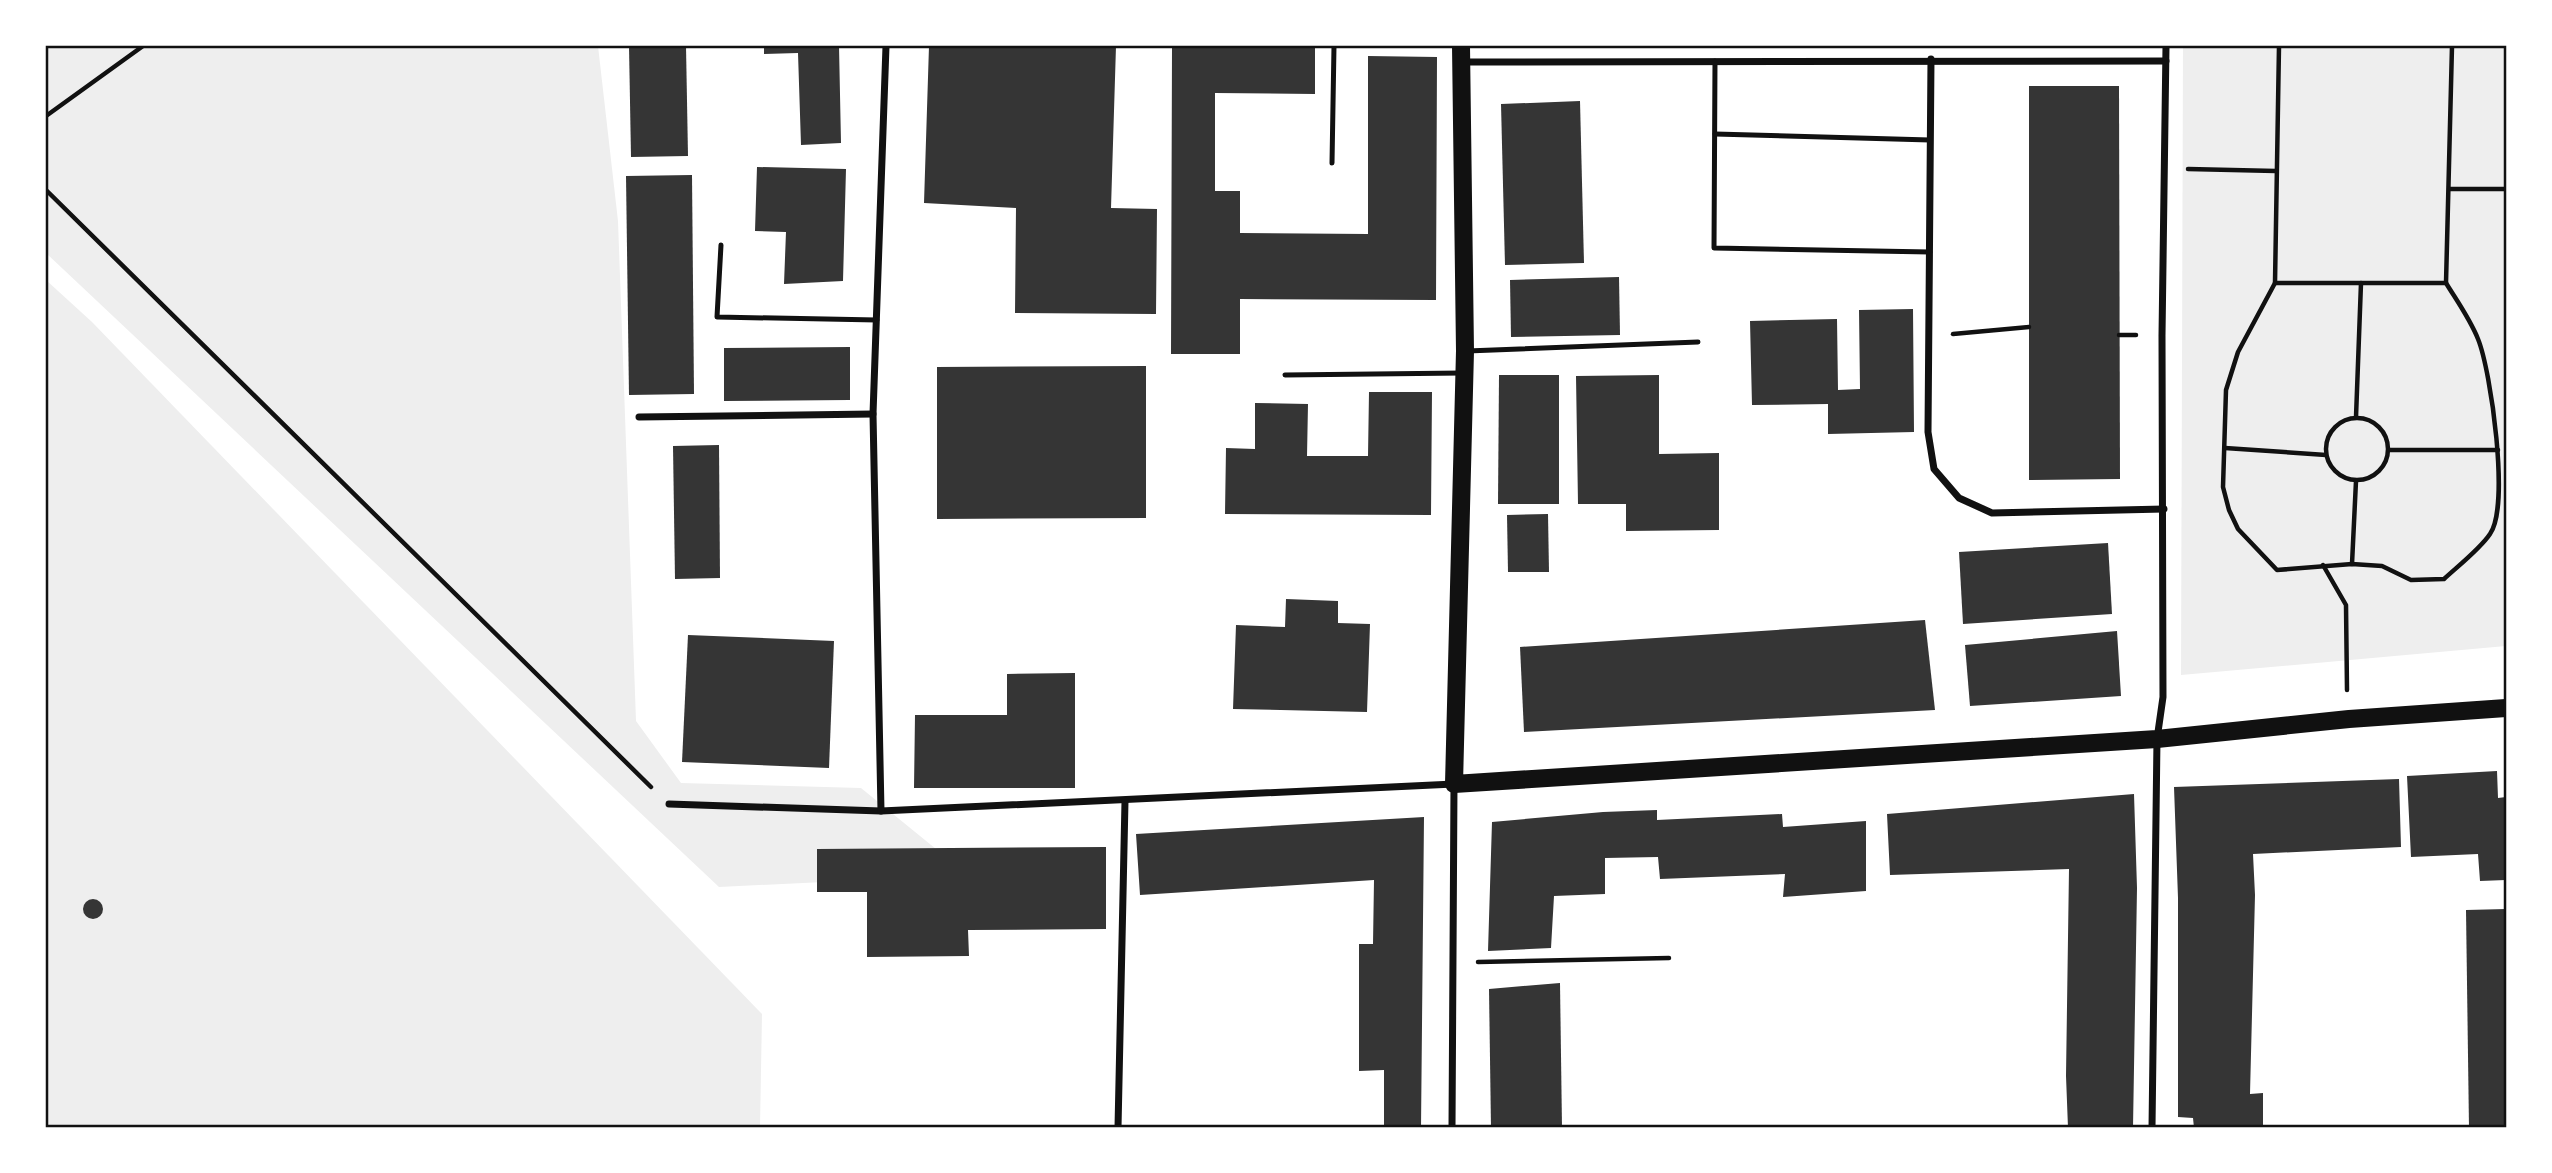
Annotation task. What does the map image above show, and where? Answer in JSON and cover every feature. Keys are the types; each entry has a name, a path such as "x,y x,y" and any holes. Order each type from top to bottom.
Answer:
{"main road":[{"path":"1461,54 1465,373 1454,784 2157,739 2349,719 2507,708"}],"street":[{"path":"881,811 873,414 886,46"},
{"path":"2152,1128 2157,739 2163,697 2162,336 2166,46"},
{"path":"1461,54 1715,61 2166,61"},
{"path":"1931,60 1928,432 1934,469 1959,498 1992,513 2164,509"},
{"path":"639,417 873,414"},
{"path":"669,804 881,811 1454,784 1452,1128"},
{"path":"1118,1128 1125,801"}],"lane":[{"path":"1332,163 1334,46"},
{"path":"1715,61 1714,248 1930,252"},
{"path":"1715,134 1930,139"},
{"path":"721,245 718,317 877,320"},
{"path":"1465,351 1698,342"},
{"path":"1285,375 1465,373"}],"path":[{"path":"46,116 143,46"},
{"path":"2279,46 2275,283 2238,352 2226,390 2223,487 2238,529 2277,570 2323,565 2382,566 2411,580 2444,579 2491,533 2500,498 2495,418 2479,341 2464,310 2446,283 2452,46"},
{"path":"2163,169 2276,171"},
{"path":"2450,189 2507,189"},
{"path":"46,190 669,804"},
{"path":"2275,283 2446,283"},
{"path":"2356,417 2361,283"},
{"path":"1930,336 2029,327"},
{"path":"2356,417 2376,424 2387,440 2389,450 2382,468 2375,475 2356,481 2336,473 2329,465 2325,443 2329,433 2345,419 2356,417"},
{"path":"2225,448 2326,455"},
{"path":"2389,450 2498,450"},
{"path":"2352,564 2356,481"},
{"path":"2323,565 2346,605 2349,719"},
{"path":"1453,962 1669,958"}],"shaded area":[{"path":"46,46 598,46 618,221 636,721 681,783 861,788 968,875 719,887 46,253"},
{"path":"2183,46 2506,46 2506,646 2181,675"},
{"path":"46,280 92,322 762,1014 760,1127 46,1127"}],"building":[{"path":"629,46 686,46 688,156 631,157"},
{"path":"764,46 839,46 841,143 801,145 798,53 764,54"},
{"path":"929,46 1116,46 1111,208 1157,209 1156,314 1015,313 1016,208 924,203"},
{"path":"1172,48 1315,48 1315,94 1215,93 1215,191 1240,191 1240,233 1368,234 1368,56 1437,57 1436,300 1240,299 1240,354 1171,354"},
{"path":"2029,86 2119,86 2120,479 2029,480"},
{"path":"1580,101 1584,263 1505,265 1501,104"},
{"path":"757,167 846,169 843,281 784,284 786,232 755,231"},
{"path":"692,175 694,394 629,395 626,176"},
{"path":"1619,277 1620,335 1511,337 1510,280"},
{"path":"1913,309 1914,432 1828,434 1828,404 1752,405 1750,321 1837,319 1838,390 1860,389 1859,310"},
{"path":"850,347 850,400 724,401 724,348"},
{"path":"1146,366 1146,518 937,519 937,367"},
{"path":"1499,375 1559,375 1559,504 1498,504"},
{"path":"1659,375 1659,454 1719,453 1719,530 1626,531 1626,504 1578,504 1576,376"},
{"path":"1369,392 1432,392 1431,515 1225,514 1226,448 1255,449 1255,403 1308,404 1307,456 1368,456"},
{"path":"719,445 720,578 675,579 673,446"},
{"path":"1548,514 1549,572 1508,572 1507,515"},
{"path":"2108,543 2112,614 1963,624 1959,552"},
{"path":"1286,599 1338,601 1338,623 1370,624 1367,712 1233,709 1236,625 1285,627"},
{"path":"1925,620 1935,710 1524,732 1520,647"},
{"path":"2117,631 2121,696 1970,706 1965,645"},
{"path":"688,635 834,641 829,768 682,762"},
{"path":"1075,673 1075,788 914,788 915,715 1007,715 1007,674"},
{"path":"2497,771 2498,798 2506,797 2506,880 2480,881 2478,854 2411,857 2407,776"},
{"path":"2399,779 2401,847 2253,854 2255,895 2250,1094 2263,1093 2263,1128 2194,1128 2193,1118 2178,1117 2178,898 2174,787"},
{"path":"2134,794 2137,888 2133,1128 2068,1128 2066,1076 2069,869 1890,875 1887,814"},
{"path":"1657,810 1657,820 1782,814 1783,827 1866,821 1866,891 1783,897 1785,874 1660,879 1658,857 1605,858 1605,894 1554,896 1551,948 1488,951 1492,822"},
{"path":"1424,817 1421,1128 1384,1128 1384,1070 1359,1071 1359,944 1373,944 1374,880 1140,895 1136,834"},
{"path":"1106,847 1106,929 968,930 969,956 867,957 867,892 817,892 817,849"},
{"path":"93,899 100,902 103,909 100,916 93,919 86,916 83,909 86,902"},
{"path":"2506,909 2506,1128 2469,1128 2466,910"},
{"path":"1560,983 1562,1128 1491,1128 1489,989"}]}
